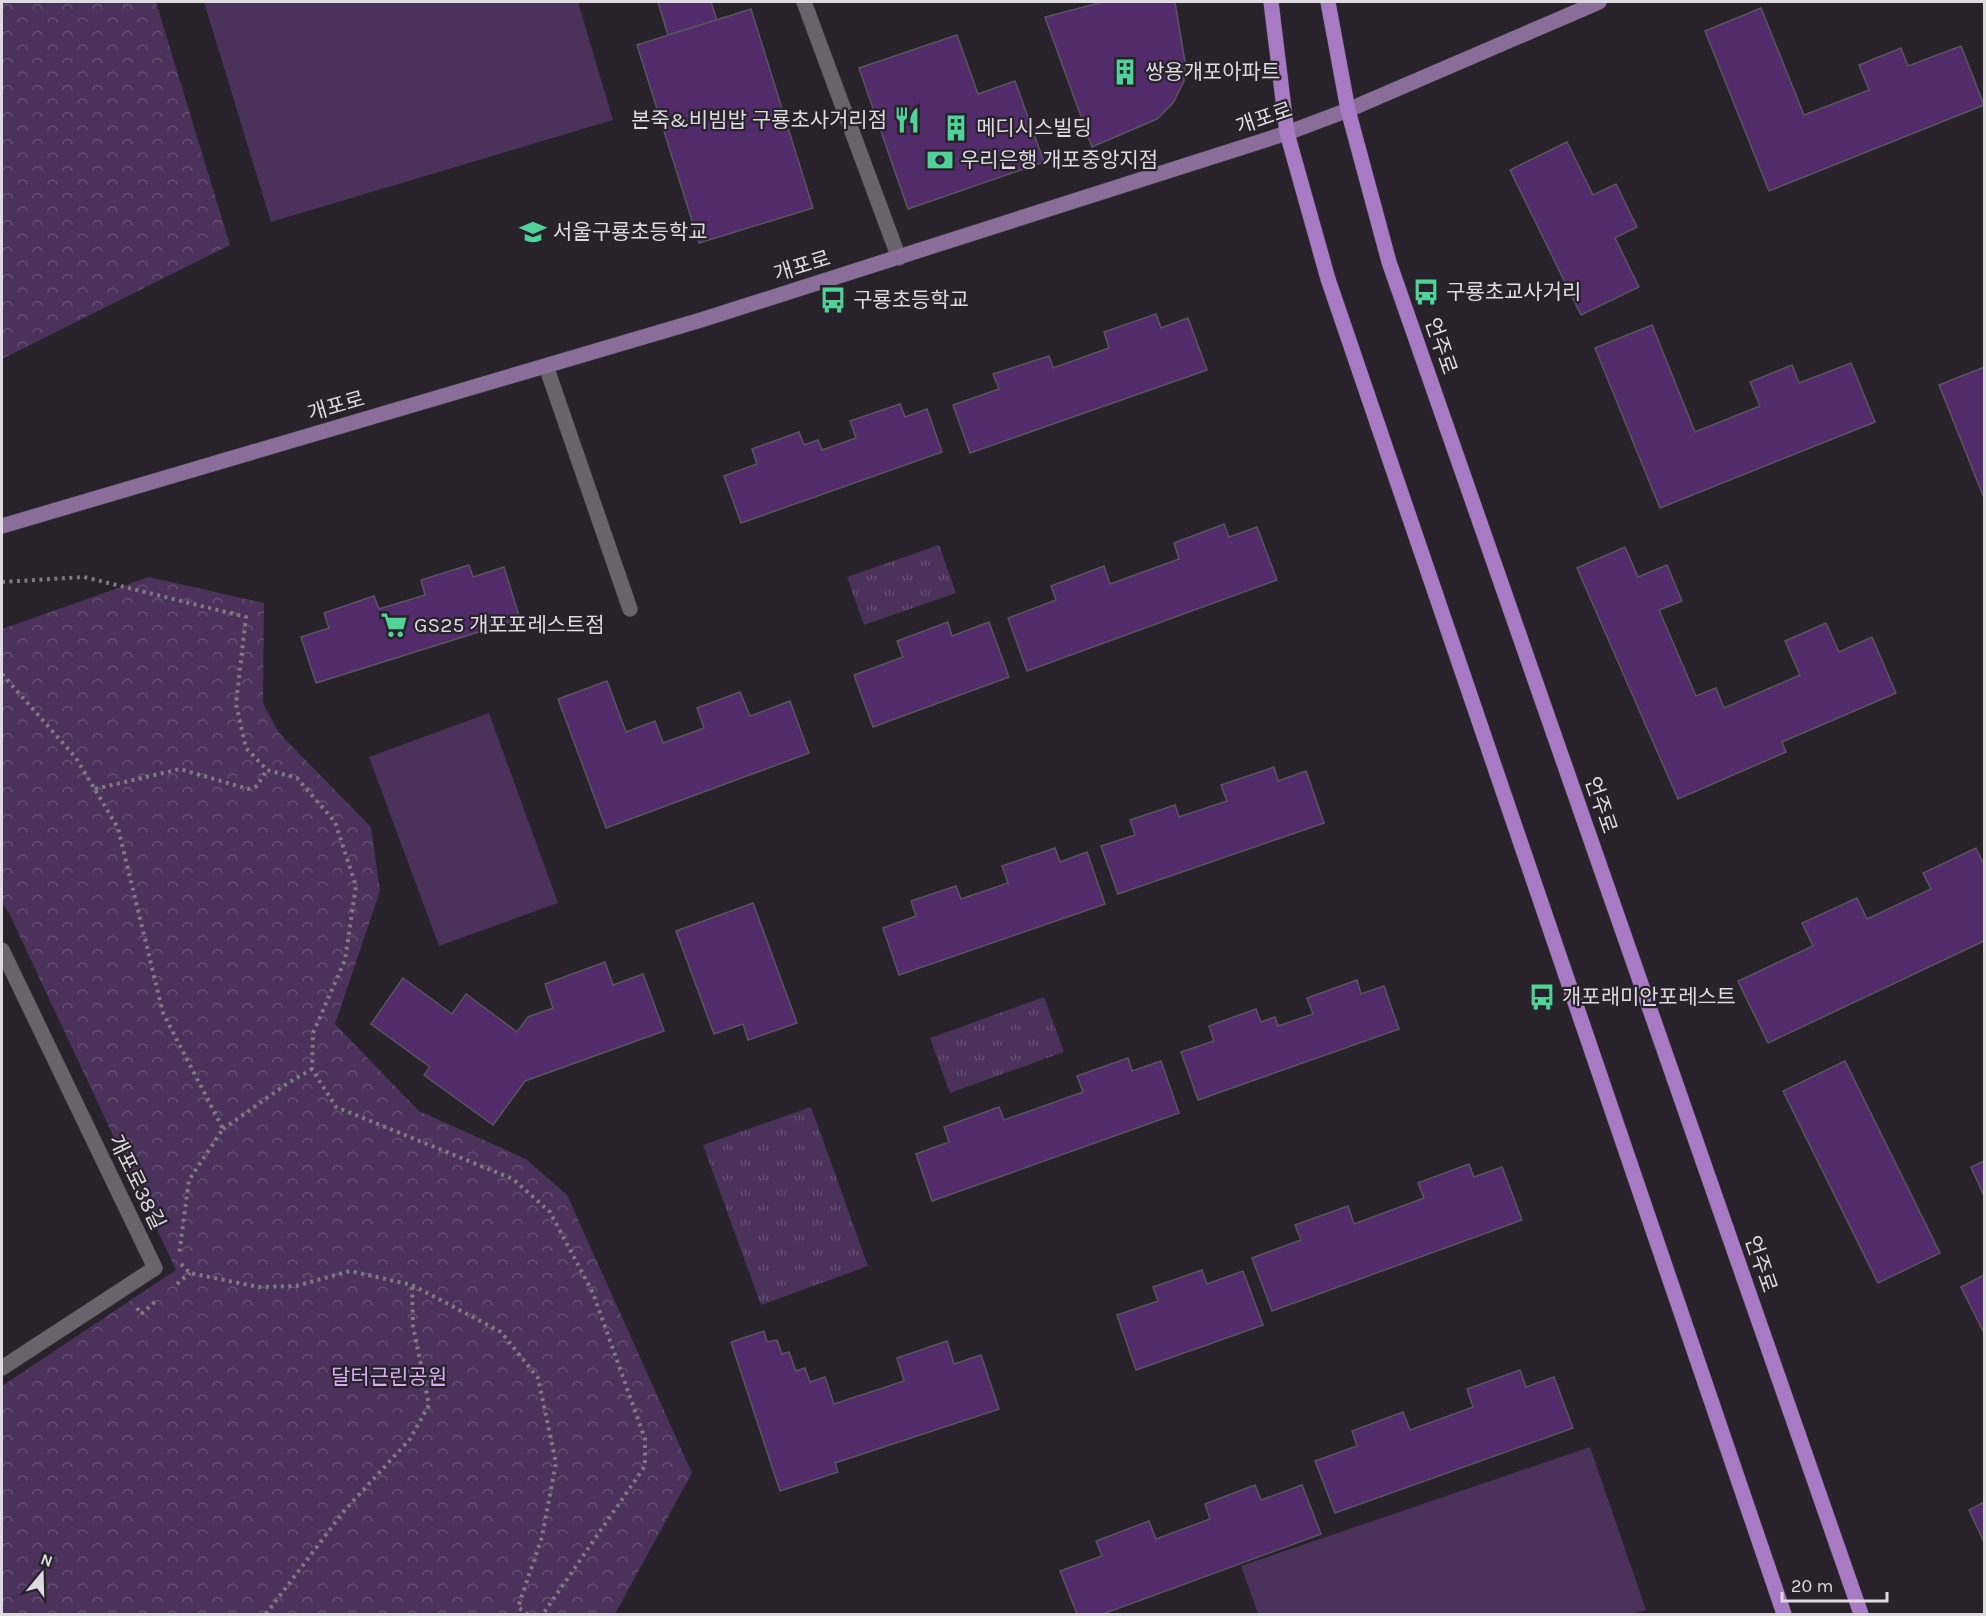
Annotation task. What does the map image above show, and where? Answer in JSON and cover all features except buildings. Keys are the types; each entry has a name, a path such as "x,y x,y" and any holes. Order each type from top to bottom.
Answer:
{"main road":[{"path":"1271,2 1287,133 1328,279 1784,1614"},
{"name":"언주로","path":"1328,2 1348,110 1389,262 1861,1614"}],"street":[{"path":"804,2 899,258"},
{"name":"개포로","path":"2,526 701,320 1287,133 1348,110 1599,2"},
{"path":"546,366 630,609"},
{"name":"개포로38길","path":"2,950 155,1268 2,1368"}],"path":[{"path":"2,582 84,577 246,617 236,704 246,748 267,770 297,778 335,822 356,885 345,960 313,1033 312,1069 336,1107 513,1179 550,1212 593,1293 645,1439 645,1466 543,1614"},
{"path":"2,674 76,758 118,828 163,1013 223,1129"},
{"path":"94,789 180,769 248,789 257,786 267,770"},
{"path":"312,1069 288,1083 223,1129 189,1180 178,1262 190,1273 258,1287 296,1286 350,1271 412,1285 501,1332 538,1378 556,1463 542,1537 518,1607 527,1614"},
{"path":"266,1614 344,1511 410,1439 429,1405 413,1326 412,1285"}],"green space":[{"path":"2,2 156,2 230,245 2,359"},
{"path":"204,2 578,2 613,120 271,222"},
{"path":"939,545 956,593 864,625 847,577"},
{"name":"달터근린공원","path":"149,577 264,603 263,703 279,733 371,827 380,891 335,1024 419,1111 526,1159 567,1195 692,1473 615,1614 2,1614 2,1386 176,1270 9,913 2,903 2,629"},
{"path":"489,713 558,903 439,946 369,757"},
{"path":"1044,997 1064,1052 950,1093 930,1038"},
{"path":"811,1107 868,1266 761,1305 703,1145"},
{"path":"1590,1447 1646,1610 1632,1614 1258,1614 1241,1566"}],"place":[{"name":"쌍용개포아파트","path":"1125,72"},
{"name":"본죽&비빔밥 구룡초사거리점","path":"907,120"},
{"name":"메디시스빌딩","path":"956,128"},
{"name":"우리은행 개포중앙지점","path":"940,160"},
{"name":"서울구룡초등학교","path":"533,232"},
{"name":"구룡초교사거리","path":"1426,292"},
{"name":"구룡초등학교","path":"833,300"},
{"name":"GS25 개포포레스트점","path":"394,625"},
{"name":"개포래미안포레스트","path":"1542,997"}]}
